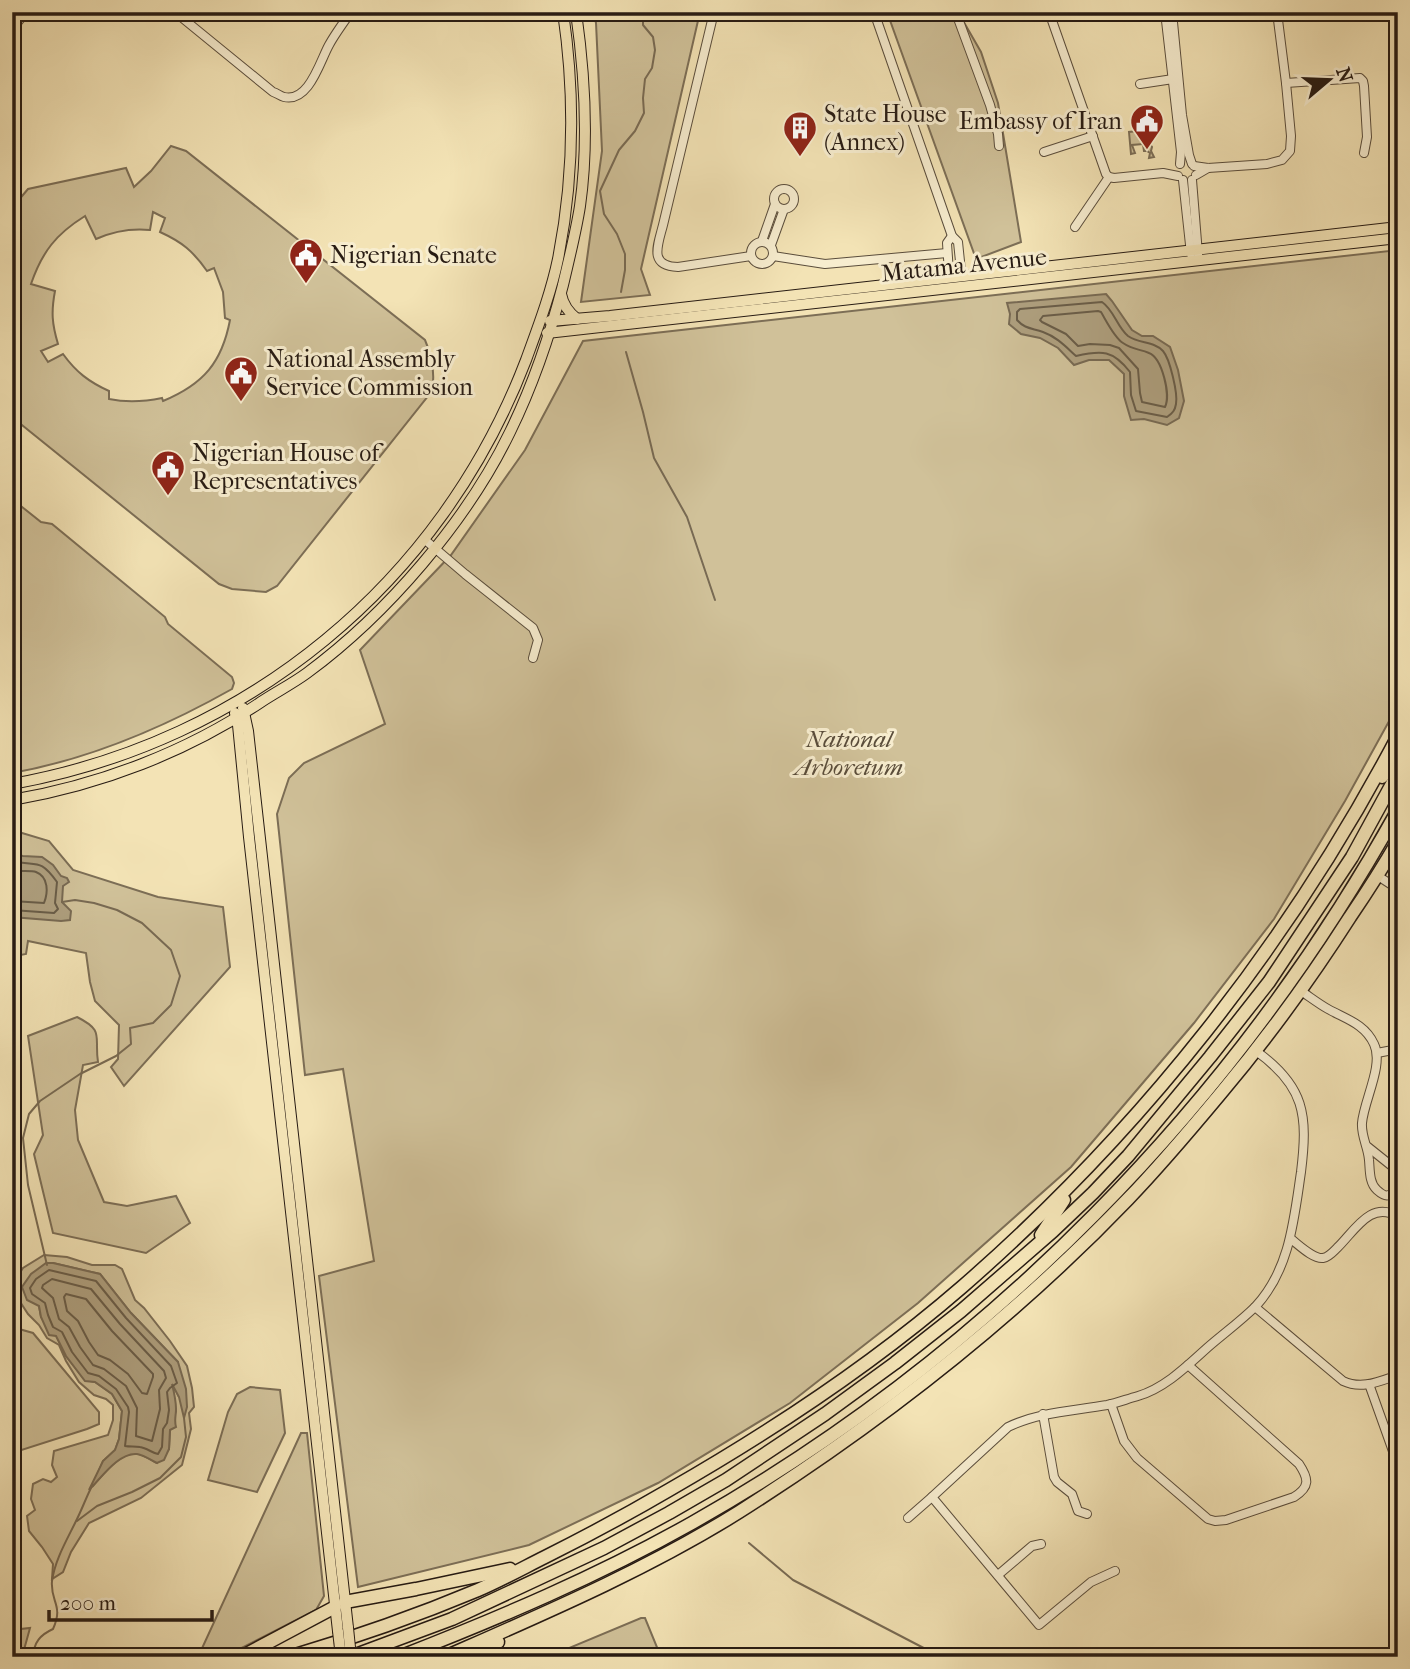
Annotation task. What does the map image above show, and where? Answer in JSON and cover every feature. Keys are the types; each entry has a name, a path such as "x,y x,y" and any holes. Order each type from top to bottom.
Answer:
{"highway":[{"path":"289,1657 358,1635 478,1590 615,1521 788,1418 961,1288 1077,1179 1158,1090 1242,985 1297,907 1369,791 1398,736"},
{"path":"1369,791 1398,758"},
{"path":"351,1657 452,1619 536,1581 669,1513 726,1480 832,1409 961,1311 1093,1193 1128,1156 1210,1057 1269,982 1352,857 1398,773"},
{"path":"398,1657 551,1594 692,1523 758,1484 846,1425 930,1362 997,1306 1102,1207 1191,1108 1247,1039 1299,970 1398,810"},
{"path":"445,1657 582,1597 738,1513 822,1456 987,1332 1059,1268 1169,1155 1256,1051 1301,991 1378,876 1398,841"},
{"path":"1033,1248 1077,1179"},
{"path":"997,1306 1059,1268"},
{"path":"858,1390 860,1397 872,1406"},
{"path":"832,1409 841,1404 846,1406 846,1425"},
{"path":"241,1657 340,1604 528,1566"},
{"path":"478,1590 536,1581"},
{"path":"505,1631 551,1594"},
{"path":"471,1657 523,1624"}],"main road":[{"path":"12,784 86,767 151,745 237,703 285,672 377,592 424,539 459,492 498,426 517,384 536,334 557,263 567,206 571,135 563,12"},
{"path":"12,800 56,791 159,757 241,716 309,672 348,640 386,603 435,547 469,500 510,433 529,390 554,321 580,207 585,135 584,91 576,12"},
{"name":"Matama Avenue","path":"540,321 1195,261 1369,236 1398,227"},
{"name":"Matama Avenue","path":"536,334 1194,249 1369,236 1398,238"},
{"path":"561,293 565,307 577,318"},
{"path":"244,734 263,700"},
{"path":"237,703 244,734 252,863 340,1604 343,1629 351,1657"},
{"path":"219,727 244,734"},
{"path":"341,1657 343,1629"}],"street":[{"path":"12,29 26,12"},
{"path":"175,12 273,92 284,97 293,97 311,82 320,68 327,48 351,12"},
{"path":"714,12 657,256 660,262 668,267 751,256"},
{"path":"874,12 952,236 958,242 961,271"},
{"path":"1049,12 1109,177"},
{"path":"1165,12 1181,152 1187,171"},
{"path":"1172,12 1182,115 1189,155 1187,171 1195,261"},
{"path":"1109,177 1268,164 1287,156 1291,136 1278,12"},
{"path":"957,13 990,106 999,146"},
{"path":"1286,83 1360,78 1364,86 1367,137 1364,153"},
{"path":"1139,84 1173,79"},
{"path":"1044,152 1093,136"},
{"path":"1075,227 1109,177"},
{"path":"766,243 780,207"},
{"path":"949,273 947,243 952,236"},
{"path":"756,242 766,243 774,252 773,256 769,262 755,262 751,256 753,246 756,242"},
{"path":"773,256 825,264 947,253"},
{"path":"424,539 533,628 538,640 533,658"},
{"path":"1378,876 1398,889"},
{"path":"1301,991 1359,1025 1370,1036 1377,1053 1376,1069 1362,1134 1368,1146 1371,1181 1375,1189 1388,1197 1398,1187"},
{"path":"1377,1053 1398,1049"},
{"path":"908,1518 1008,1427 1043,1414 1111,1404 1157,1388 1255,1307 1268,1291 1278,1274 1291,1239 1305,1137 1300,1103 1284,1075 1256,1051"},
{"path":"1368,1146 1398,1171"},
{"path":"1291,1239 1316,1257 1323,1258 1345,1241 1365,1217 1383,1211 1398,1217"},
{"path":"1255,1307 1343,1381 1358,1386 1398,1375"},
{"path":"1111,1404 1124,1441 1137,1458 1208,1519 1226,1520 1294,1497 1301,1492 1306,1486 1307,1478 1299,1464 1188,1365"},
{"path":"1369,1384 1394,1454"},
{"path":"1043,1414 1054,1477 1072,1494 1078,1511 1087,1514"},
{"path":"932,1497 1039,1625 1091,1581 1115,1571"},
{"path":"998,1576 1032,1546 1041,1544"}],"green space":[{"path":"593,12 700,12 641,269 650,295 581,302 602,151 596,23"},
{"path":"887,12 958,12 981,52 998,103 1021,242 976,259"},
{"path":"1158,129 1146,133 1149,141 1146,143 1152,147 1154,157 1149,158 1150,153 1144,151 1143,144 1132,145 1135,153 1131,154 1129,132"},
{"path":"171,146 186,151 425,340 429,352 433,372 432,391 277,586 266,592 232,589 219,584 12,417 12,198 17,202 28,189 126,168 134,187","holes":["153,212 165,218 160,232 187,248 207,271 214,268 223,292 225,318 230,320 227,335 209,370 190,387 163,401 162,398 136,402 109,399 109,391 83,376 63,354 48,362 41,351 58,344 53,318 55,291 31,284 51,245 85,216 96,239 122,231 150,230"]},
{"name":"National Arboretum","path":"1398,250 1398,705 1345,801 1274,919 1194,1023 1071,1167 918,1303 790,1403 658,1483 529,1545 358,1587 319,1276 374,1261 343,1069 305,1075 277,814 289,778 304,763 385,724 360,650 451,555 525,450 583,341"},
{"path":"12,499 41,522 52,524 165,617 168,624 232,677 232,689 180,717 98,751 12,773"},
{"path":"22,833 49,841 73,870 158,897 223,907 230,967 124,1086 111,1067 118,1059 119,1025 95,1001 86,953 28,941 26,954 15,956 16,979 12,979 12,839"},
{"path":"77,1017 92,1026 95,1031 98,1062 83,1065 75,1110 78,1140 104,1202 127,1206 176,1196 190,1223 146,1253 53,1233 34,1154 43,1135 28,1036"},
{"path":"44,1255 67,1257 92,1265 115,1265 122,1269 135,1300 170,1341 187,1366 194,1407 189,1413 191,1429 182,1465 141,1498 89,1523 71,1552 63,1572 52,1579 53,1564 29,1531 27,1516 35,1510 31,1499 33,1484 43,1479 51,1482 57,1477 52,1465 54,1451 108,1435 113,1420 113,1405 94,1395 79,1382 59,1345 47,1338 28,1314 17,1297 17,1277 23,1268","holes":["53,1263 100,1274 131,1313 178,1362 179,1397 171,1380 176,1411 170,1429 169,1449 157,1463 142,1455 127,1455 108,1469 92,1487 103,1461 115,1450 122,1411 112,1394 95,1382 85,1380 66,1356 56,1335 41,1317 39,1306 46,1264"]},
{"path":"12,1327 33,1333 99,1412 99,1424 15,1452 12,1457"},
{"path":"250,1387 280,1390 285,1433 257,1492 208,1480 228,1412 237,1394"},
{"path":"301,1433 307,1433 324,1596 316,1610 224,1657 198,1657"},
{"path":"645,1618 661,1657 560,1657 569,1648"},
{"path":"30,1628 22,1657 12,1657 12,1630"}],"water":[{"path":"1106,294 1132,330 1142,336 1153,336 1170,347 1184,401 1179,418 1167,425 1144,419 1131,420 1124,396 1124,374 1109,360 1089,360 1074,365 1058,348 1040,338 1021,334 1009,324 1007,303"},
{"path":"12,854 42,857 53,865 61,876 67,878 69,882 63,886 62,902 71,911 70,920 12,917"},
{"path":"46,1263 100,1274 131,1313 178,1362 186,1389 187,1407 184,1418 179,1397 172,1384 176,1403 176,1427 170,1430 169,1449 164,1460 157,1463 145,1456 130,1454 111,1467 89,1490 103,1461 115,1450 122,1411 112,1394 95,1382 85,1381 66,1356 56,1336 49,1335 39,1306 27,1300 22,1287 31,1274"}],"waterway":[{"path":"621,292 625,254 617,234 604,214 600,191 619,150 635,131 644,113 645,79 652,68 655,50 653,37 643,25 643,12"},
{"path":"626,352 654,458 687,517 715,600"},
{"path":"47,1265 28,1185 23,1138 29,1114 40,1101 80,1074 116,1056 131,1044 130,1028 153,1023 171,1005 180,976 171,950 142,923 117,910 94,903 75,900 62,902"},
{"path":"77,1521 97,1506 160,1478 181,1457 186,1437 184,1418"},
{"path":"33,1657 38,1640 53,1629 56,1621 57,1609 52,1588 56,1565 91,1488"},
{"path":"749,1543 793,1580 941,1657"}],"place":[{"name":"Embassy of Iran","path":"1147,151"},
{"name":"State House (Annex)","path":"800,158"},
{"name":"Nigerian Senate","path":"306,285"},
{"name":"National Assembly Service Commission","path":"241,403"},
{"name":"Nigerian House of Representatives","path":"168,497"}]}
